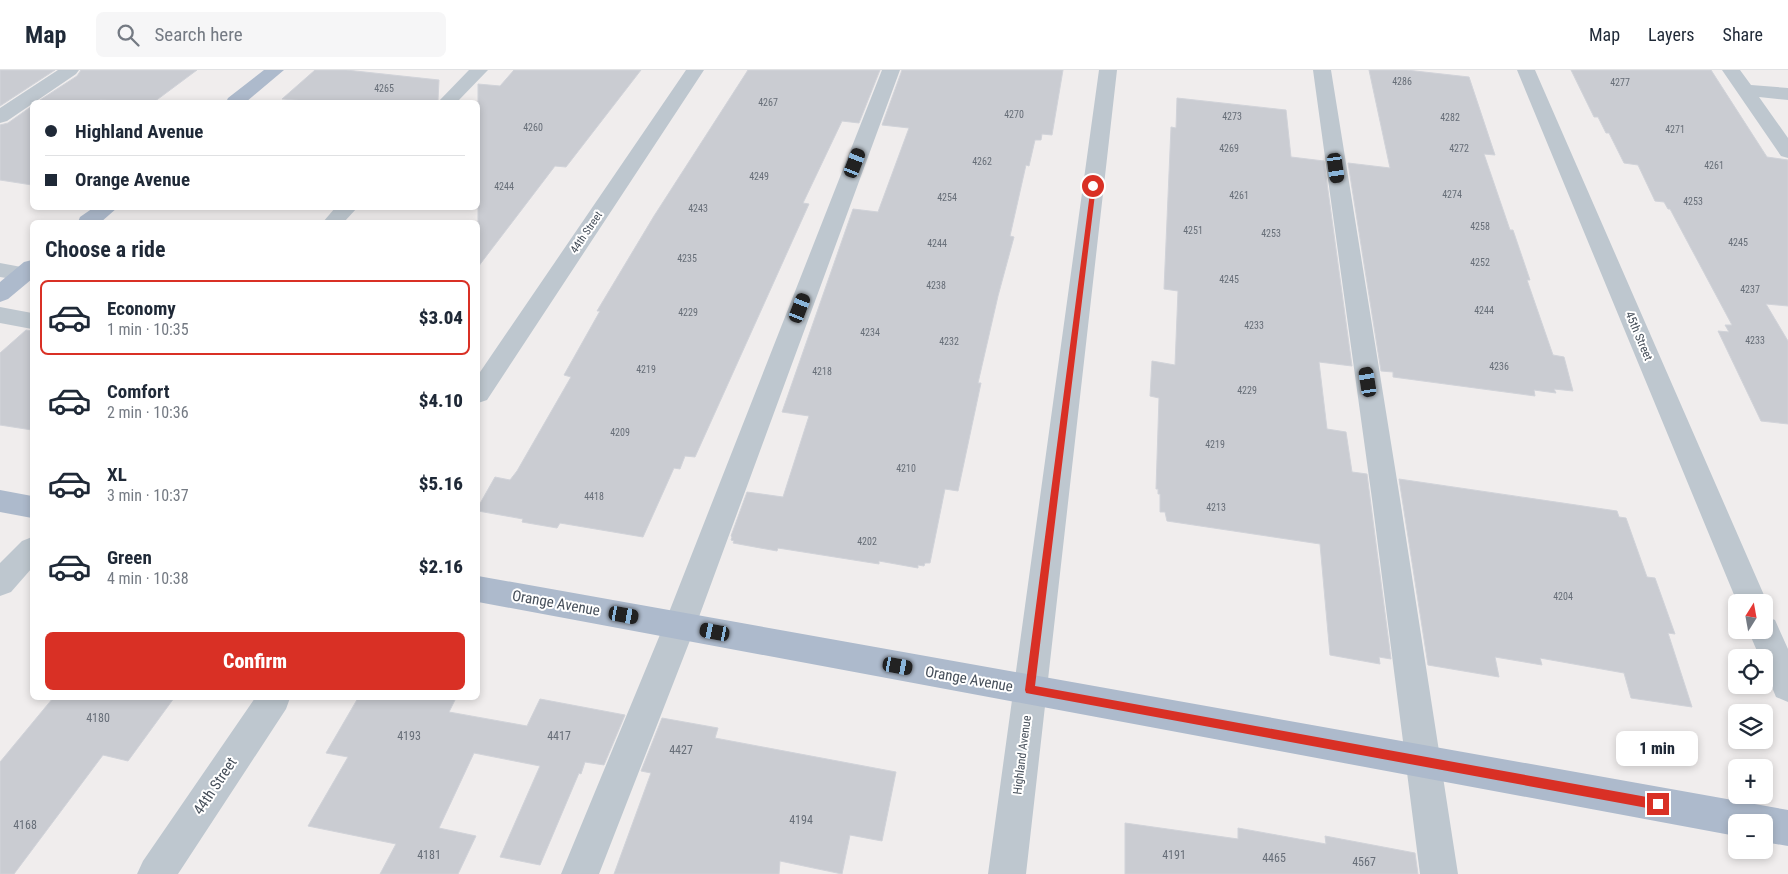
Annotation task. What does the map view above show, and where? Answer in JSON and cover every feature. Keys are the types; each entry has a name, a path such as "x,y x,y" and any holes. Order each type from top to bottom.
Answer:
{"main road":[{"path":"238,100 275,70"},
{"path":"91,220 103,210"},
{"path":"0,294 29,270"},
{"path":"0,501 30,507"},
{"name":"Orange Avenue","path":"480,589 1728,817"},
{"path":"1773,826 1788,828"}],"street":[{"path":"0,117 70,70"},
{"path":"449,100 479,70"},
{"name":"44th Street","path":"480,391 693,70"},
{"path":"580,874 680,626 891,70"},
{"name":"Highland Avenue","path":"1007,874 1108,70"},
{"path":"1322,70 1439,874"},
{"name":"45th Street","path":"1526,70 1749,594"},
{"path":"1731,70 1788,152"},
{"path":"1745,90 1788,94"},
{"path":"335,220 344,210"},
{"path":"0,270 29,270"},
{"path":"0,315 30,321"},
{"path":"0,582 30,551"},
{"path":"1768,639 1788,687"},
{"name":"44th Street","path":"156,874 273,700"}],"building":[{"path":"0,70 55,70 0,106"},
{"path":"81,70 197,70 157,100 40,100 77,76"},
{"path":"315,70 346,70 439,80 438,100 282,99"},
{"path":"514,70 641,70 566,167 555,166 480,264 480,220 478,220 478,210 480,210 480,100 478,100 478,84 500,86"},
{"path":"748,70 880,70 859,123 842,121 803,203 809,204 695,457 685,456 680,469 674,468 643,537 560,523 557,528 522,522 523,519 480,511 480,503 495,477 510,480 517,471 571,377 564,375 600,311 597,311 654,216"},
{"path":"902,70 1063,70 1052,135 1042,134 1041,140 1035,140 1029,166 1026,165 1010,236 1014,237 978,383 981,383 958,491 945,489 930,563 925,563 924,566 918,565 918,568 879,561 879,564 778,548 777,551 733,543 734,541 731,540 731,536 747,492 783,497 809,416 782,412 853,209 878,212 909,128 882,125"},
{"path":"1369,70 1406,70 1469,77 1495,155 1484,154 1510,230 1513,230 1530,280 1527,280 1553,355 1564,357 1573,391 1554,389 1556,393 1534,390 1535,396 1393,377 1393,372 1381,371 1348,163 1390,168"},
{"path":"1571,70 1711,70 1767,157 1788,160 1788,306 1766,304 1788,341 1788,424 1761,421 1718,331 1729,332 1725,325 1732,325 1670,209 1668,209 1664,202 1655,201 1638,165 1624,163 1609,133 1606,133 1598,117 1594,117"},
{"path":"1177,98 1286,110 1291,157 1324,161 1352,366 1319,362 1327,429 1346,432 1352,472 1367,474 1391,659 1379,657 1380,664 1330,655 1320,544 1167,521 1165,512 1160,512 1160,494 1158,494 1158,489 1156,489 1159,398 1150,396 1152,361 1175,365 1178,291 1164,289 1171,127 1176,128"},
{"path":"30,107 30,185 0,180 0,125 8,123"},
{"path":"26,330 30,331 30,430 0,425 0,353"},
{"path":"1399,479 1617,511 1619,517 1626,518 1647,577 1655,578 1675,634 1668,633 1692,707 1631,698 1624,673 1540,658 1542,665 1495,657 1499,677 1428,665"},
{"path":"540,699 625,715 604,765 585,762 540,865 500,857 540,766 474,753 439,828 476,836 458,874 380,874 396,844 308,826 348,757 326,753 357,700 455,700 449,712 527,726"},
{"path":"51,700 173,700 128,761 103,755 14,874 0,874 0,762"},
{"path":"662,718 718,728 715,738 896,772 882,841 850,835 842,874 780,861 779,874 614,874 651,773 641,771"},
{"path":"1125,823 1238,839 1238,828 1326,844 1325,836 1415,853 1418,874 1125,874"}],"route":[{"path":"1093,186 1029,690 1658,804"}]}
